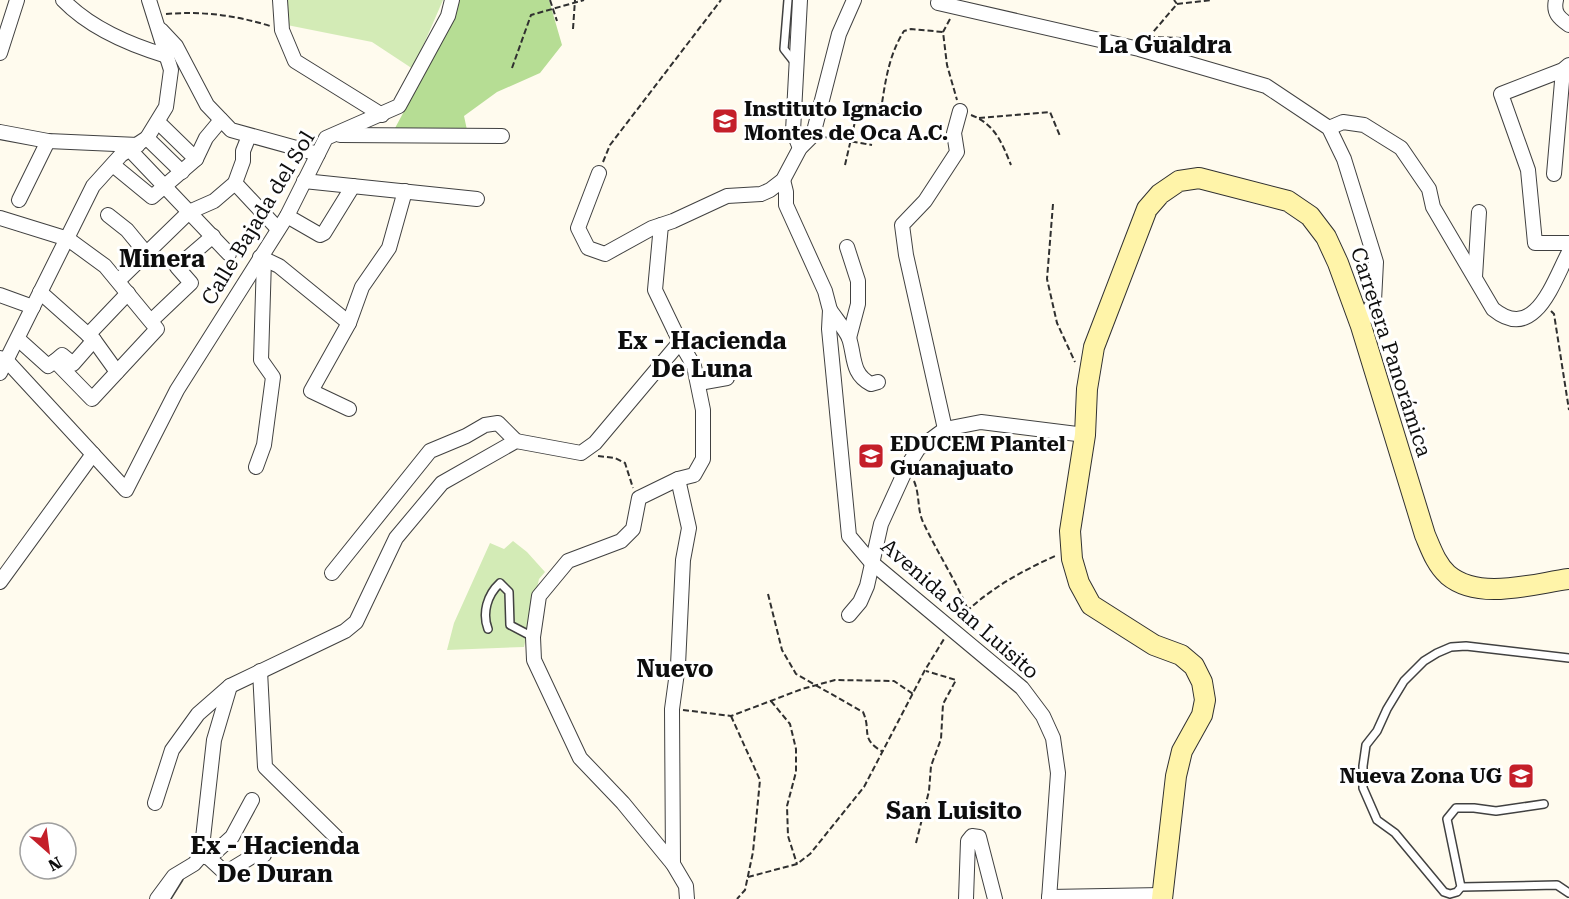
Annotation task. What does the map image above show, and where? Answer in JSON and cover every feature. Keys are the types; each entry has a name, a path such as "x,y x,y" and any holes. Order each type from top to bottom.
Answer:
{"street":[{"path":"0,53 17,0"},
{"path":"63,0 77,14 93,23 140,48 167,56"},
{"path":"0,373 4,359 18,339 93,186 121,155 138,144 158,122 166,107 171,70 149,0"},
{"path":"279,0 282,30 295,61 382,115"},
{"name":"Calle Bajada del Sol","path":"93,454 126,490 177,390 287,216 326,138 399,106 448,15 452,0"},
{"path":"800,0 793,131 800,148"},
{"path":"599,173 578,228 588,248 605,254 652,228 727,196 761,194 770,190 783,180 800,148 813,135 840,34 854,0"},
{"path":"1556,0 1554,8 1559,17 1569,25"},
{"path":"949,5 1139,50 1266,86 1329,128 1344,159 1376,262 1374,301 1361,326"},
{"path":"156,21 176,46 207,105 231,130 318,154"},
{"path":"1554,174 1566,67 1501,94 1528,170 1535,243 1569,243"},
{"path":"945,429 906,255 902,225 925,201 957,152 954,133 958,104"},
{"path":"112,165 152,197 196,159 206,138 221,120"},
{"path":"158,122 196,159"},
{"path":"1329,128 1343,122 1364,125 1401,148 1429,189 1433,207 1493,309 1504,318 1519,320 1533,315 1542,303 1569,252"},
{"path":"0,132 48,141 138,144 183,172"},
{"path":"335,135 502,136"},
{"path":"118,281 189,212 214,201 235,183 249,136"},
{"path":"19,200 48,141"},
{"path":"138,144 165,187 229,254"},
{"name":"Carretera Panorámica","path":"1162,897 1176,776 1182,751 1202,715 1205,700 1202,682 1194,666 1181,655 1154,645 1091,605 1079,583 1071,548 1070,531 1085,435 1087,389 1094,347 1147,208 1160,194 1179,181 1199,178 1288,201 1310,216 1326,237 1361,326 1425,534 1435,559 1447,574 1465,586 1492,590 1569,579"},
{"name":"Avenida San Luisito","path":"783,180 786,206 825,291 830,310 829,329 849,536 871,562 1022,688 1042,716 1053,738 1058,773 1049,898"},
{"path":"304,181 477,199"},
{"path":"235,183 278,229"},
{"path":"287,216 320,235 324,234 353,186"},
{"path":"349,409 310,391 349,323 362,287 389,248 405,191"},
{"path":"1475,277 1479,212"},
{"path":"108,216 127,230 146,253"},
{"path":"0,218 68,239 105,266 154,325"},
{"path":"661,225 655,290 694,366 699,382 703,410 704,459 694,475 678,479 639,498 633,529 621,541 568,561 539,596 532,637 534,660 580,758 623,803 673,864 686,886 687,899"},
{"path":"55,361 92,399 191,283 177,267 213,236"},
{"path":"847,247 858,280 858,304 849,338 852,359 862,380 871,384 878,382"},
{"path":"256,467 264,445 273,377 261,360 262,258 279,266 349,323"},
{"path":"40,292 91,338 117,372"},
{"path":"18,339 48,366 62,355 73,364 128,293"},
{"path":"0,295 33,308"},
{"path":"830,310 849,338"},
{"path":"332,573 430,451 466,436 485,425 498,423 516,441 581,453 595,443 680,342"},
{"path":"0,582 93,454 4,359"},
{"path":"699,382 727,378"},
{"path":"849,615 860,602 867,586 881,524 907,467 918,449 945,429 981,422 1085,435"},
{"path":"155,802 172,750 198,714 230,686 345,631 356,622 396,538 442,483 516,441"},
{"path":"673,864 672,709 678,665 683,561 689,528 678,479"},
{"path":"260,671 265,767 336,837"},
{"path":"205,857 214,740 230,686"},
{"path":"157,899 174,876 232,837 252,800"},
{"path":"966,899 968,841 972,836 979,837 995,899"},
{"path":"205,857 222,870 230,870 253,856 264,855"},
{"path":"1049,898 1162,897"}],"lane":[{"path":"788,0 784,49 796,64"},
{"path":"488,629 484,618 490,592 500,583 509,592 510,625 532,637"},
{"path":"1461,887 1457,892 1450,894 1444,892 1395,833 1377,820 1363,788 1366,745 1377,731 1404,681 1424,661 1451,647 1466,646 1569,658"},
{"path":"1461,887 1447,819 1456,808 1496,811 1544,804"},
{"path":"166,899 183,870"},
{"path":"1461,887 1557,885 1569,893"}],"path":[{"path":"550,0 557,21"},
{"path":"512,68 531,15 584,0"},
{"path":"599,173 610,145 721,0"},
{"path":"1174,0 1177,4"},
{"path":"1139,50 1177,4 1212,0"},
{"path":"573,29 575,2"},
{"path":"949,5 943,32 947,66 958,104 979,118 1000,137 1011,165"},
{"path":"156,21 195,12 240,18 282,30"},
{"path":"845,165 857,113 882,103 886,73 897,42 904,31 911,29 943,32"},
{"path":"1148,37 1182,38"},
{"path":"979,118 1050,112 1060,136"},
{"path":"813,135 872,145"},
{"path":"1053,204 1047,279 1057,323 1087,389"},
{"path":"1542,303 1554,314 1569,410"},
{"path":"581,453 615,458 625,463 633,488 639,498"},
{"path":"907,467 919,492 921,519 943,563 958,585 969,610"},
{"path":"748,877 797,864 810,854 864,787 925,670 951,628 979,600 1024,570 1071,548"},
{"path":"768,594 782,650 796,674 863,712 867,738 872,746 883,752"},
{"path":"916,843 929,791 931,766 941,740 943,704 956,680 925,670"},
{"path":"672,709 731,716 836,680 894,681 913,694"},
{"path":"771,701 790,724 796,749 796,772 787,806 788,836 797,864"},
{"path":"731,716 760,780 753,852 745,890 737,899"}],"green space":[{"path":"284,0 443,0 413,69 372,42 287,25"},
{"path":"460,0 549,0 562,45 540,73 497,92 464,116 467,130 394,130 453,20"},
{"path":"513,541 527,552 545,572 539,579 524,647 447,650 454,623 490,543 504,549"}],"place":[{"name":"Instituto Ignacio Montes de Oca A.C.","path":"725,121"},
{"name":"EDUCEM Plantel Guanajuato","path":"871,456"},
{"name":"Nueva Zona UG","path":"1521,776"}],"district":[{"name":"La Gualdra","path":"1165,45"},
{"name":"Minera","path":"162,259"},
{"name":"Ex - Hacienda De Luna","path":"702,355"},
{"name":"Nuevo","path":"675,669"},
{"name":"San Luisito","path":"954,811"},
{"name":"Ex - Hacienda De Duran","path":"275,860"}]}
